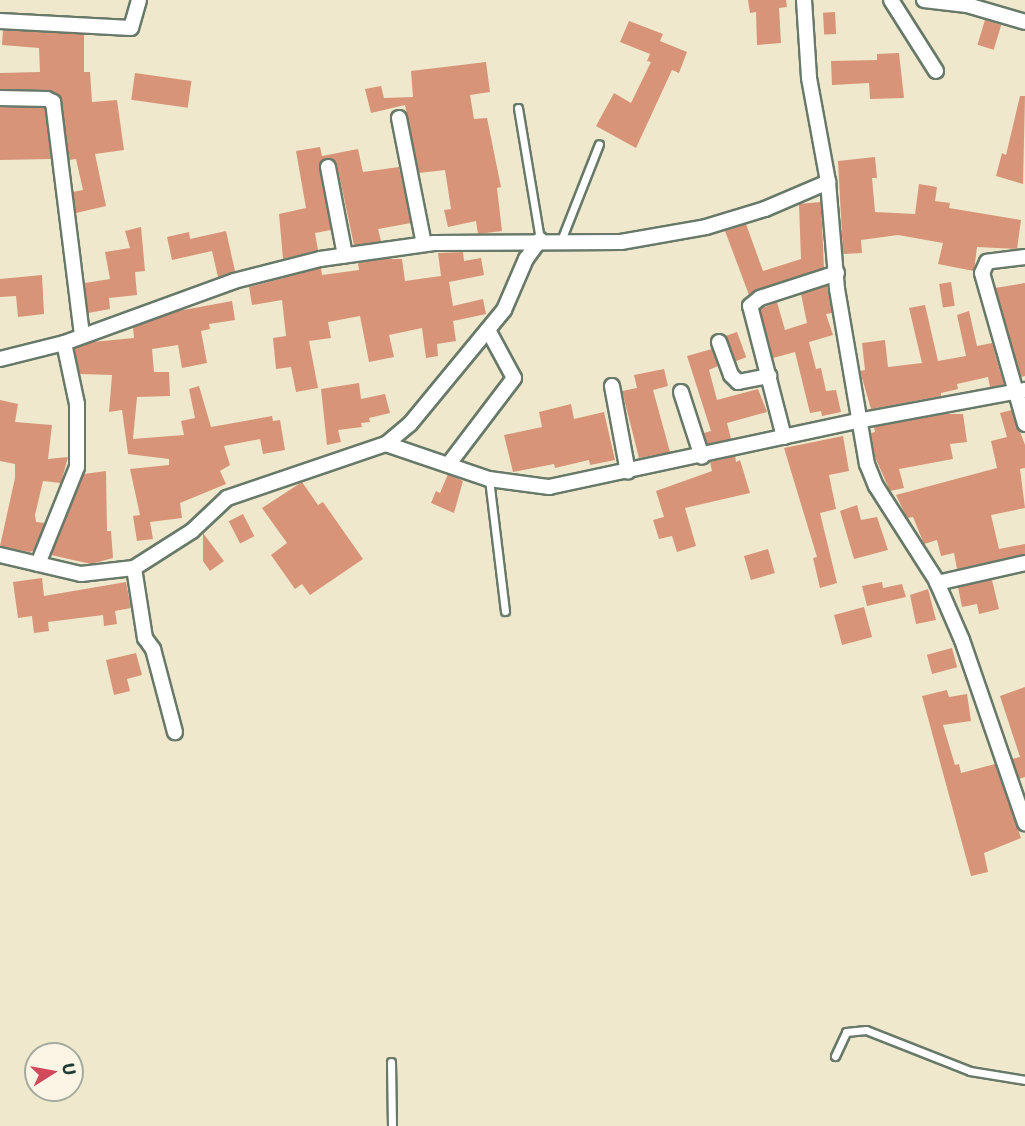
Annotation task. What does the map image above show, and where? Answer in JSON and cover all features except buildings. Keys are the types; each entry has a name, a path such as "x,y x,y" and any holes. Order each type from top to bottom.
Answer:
{"street":[{"path":"0,21 132,28 139,0"},
{"path":"804,0 808,78 828,182 837,273 857,421 876,486 938,584 962,640 1025,823"},
{"path":"891,0 936,72"},
{"path":"924,0 968,5 1025,22"},
{"path":"0,98 47,99 53,102 82,335"},
{"path":"399,118 424,244"},
{"path":"328,167 345,255"},
{"path":"0,359 64,343 234,281 345,255 424,244 540,240 560,243 621,242 706,227 765,209 828,182"},
{"path":"0,555 81,574 134,568 192,531 227,498 386,444 410,423 504,310 526,259 540,240"},
{"path":"1025,257 987,262 982,273 1021,391 1025,424"},
{"path":"784,437 750,306 760,298 837,273"},
{"path":"448,465 514,378 488,330"},
{"path":"718,342 731,375 738,382 769,376"},
{"path":"38,564 77,468 77,404 64,343"},
{"path":"612,386 628,472"},
{"path":"386,444 489,479 549,487 702,457 857,421 1021,391"},
{"path":"681,392 702,457"},
{"path":"938,584 1025,563"},
{"path":"134,568 146,638 153,651 175,732"}],"lane":[{"path":"519,108 540,240"},
{"path":"560,243 600,144"},
{"path":"489,479 505,611"},
{"path":"835,1056 846,1032 866,1030 970,1071 1025,1080"},
{"path":"391,1062 392,1126"}]}
